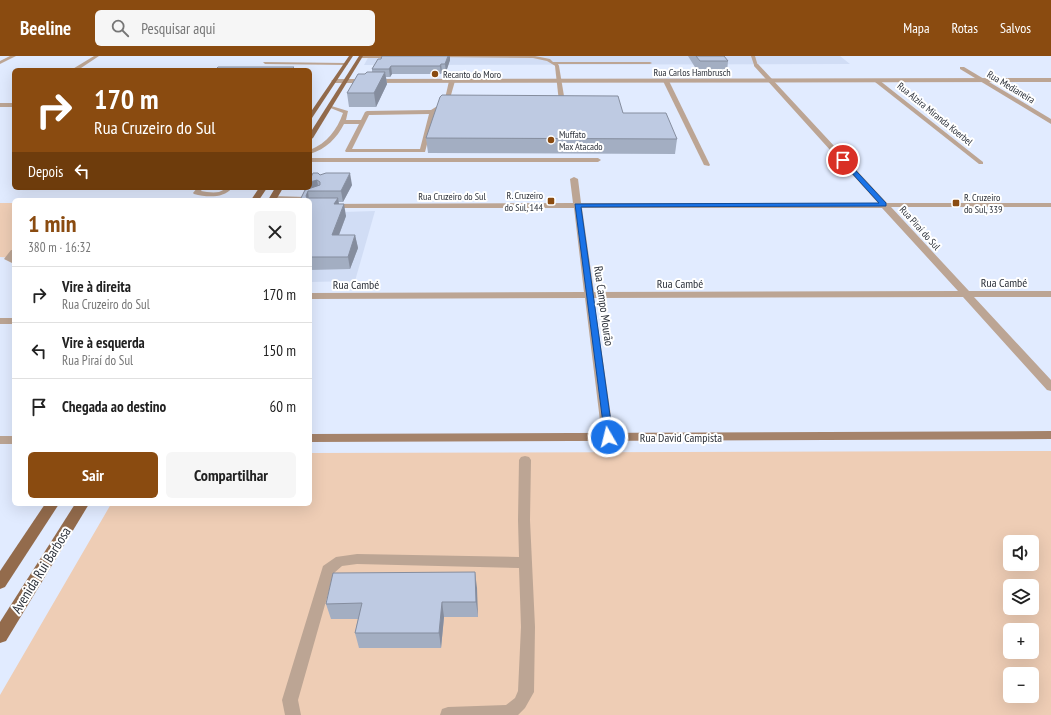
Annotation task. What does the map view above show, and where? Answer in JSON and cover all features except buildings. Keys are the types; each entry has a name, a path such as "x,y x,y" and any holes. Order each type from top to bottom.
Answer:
{"main road":[{"path":"312,114 351,56"},
{"path":"312,135 361,56"},
{"name":"Rua David Campista","path":"312,438 1051,435"},
{"name":"Avenida Rui Barbosa","path":"0,583 51,506"},
{"name":"Avenida Rui Barbosa","path":"0,636 81,506"}],"street":[{"path":"0,63 14,56"},
{"path":"77,68 97,56"},
{"path":"555,65 562,102"},
{"name":"Rua Piraí do Sul","path":"756,65 1051,387"},
{"name":"Rua Medianeira","path":"962,68 1051,122"},
{"name":"Rua Carlos Hambrusch","path":"334,81 1051,80"},
{"path":"446,102 452,81"},
{"path":"666,81 707,165"},
{"name":"Rua Alzira Miranda Koerbel","path":"877,81 981,163"},
{"path":"0,105 12,105"},
{"path":"312,160 598,160"},
{"name":"Rua Campo Mourão","path":"574,179 608,437"},
{"name":"Rua Cruzeiro do Sul","path":"312,206 1051,204"},
{"name":"Rua Cambé","path":"312,296 1051,294"},
{"path":"0,440 12,440"}],"lane":[{"path":"361,56 399,57"},
{"path":"430,56 533,57 548,60 555,65 650,63"},
{"path":"753,56 756,65"},
{"path":"265,63 346,64"},
{"path":"432,112 423,151 348,151 367,113 432,112 446,102"},
{"path":"312,151 320,149 331,140 343,122 346,112 330,106"},
{"path":"343,122 363,122"},
{"path":"192,198 198,190 216,194 227,190"},
{"path":"310,198 318,195"},
{"path":"12,254 8,259 12,261"},
{"path":"0,321 12,321"},
{"path":"448,715 509,713 520,703 526,692 528,627 524,520 525,460"},
{"path":"292,715 290,700 328,570 333,564 340,560 357,559 526,564"}],"shaded area":[{"path":"369,56 840,56 850,64 364,65"},
{"path":"0,203 12,203 12,258 0,257"},
{"path":"375,211 355,281 312,282 312,213"},
{"path":"1051,451 1051,715 0,715 0,695 110,506 312,506 312,453"}],"place":[{"name":"Recanto do Moro","path":"435,74"},
{"name":"Muffato Max Atacado","path":"551,140"},
{"name":"R. Cruzeiro do Sul, 144","path":"551,201"},
{"name":"R. Cruzeiro do Sul, 339","path":"956,203"}],"route":[{"path":"608,437 578,206 884,205 843,160"}]}
